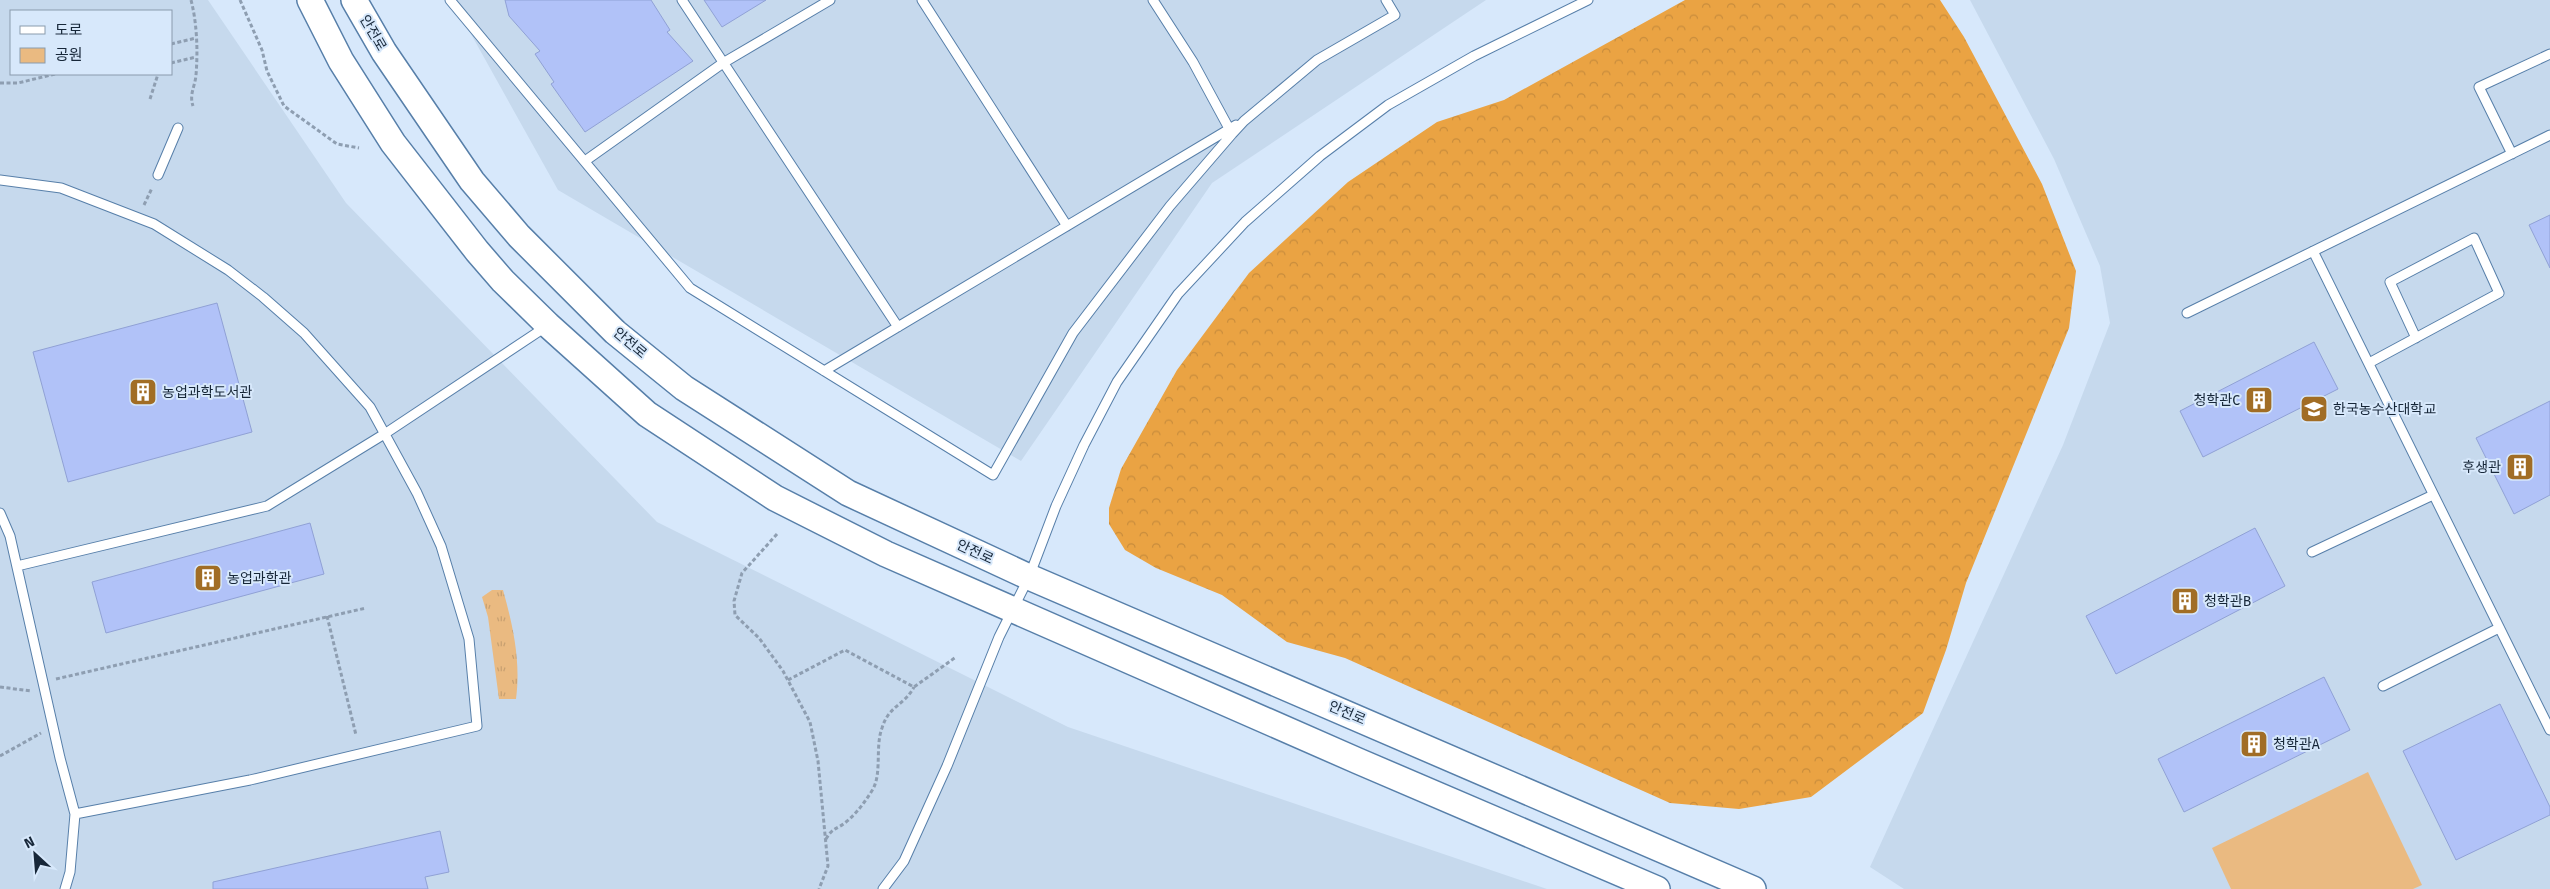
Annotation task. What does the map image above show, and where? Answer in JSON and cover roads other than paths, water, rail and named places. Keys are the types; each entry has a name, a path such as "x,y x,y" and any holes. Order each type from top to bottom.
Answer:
{"street":[{"path":"310,0 341,61 393,143 477,252 503,281 548,325 647,414 775,498 886,554 1013,611 1656,889"},
{"name":"안전로","path":"354,0 384,52 472,181 519,236 615,332 684,388 848,493 1028,577 1753,889"}],"lane":[{"path":"450,0 690,288 993,475 1073,333 1170,206 1231,132 1317,60 1395,15 1386,0"},
{"path":"682,0 898,327"},
{"path":"585,161 723,64 830,0"},
{"path":"922,0 1067,226"},
{"path":"1153,0 1193,62 1231,132"},
{"path":"883,889 904,861 947,766 999,637 1028,577 1076,462 1117,382 1178,294 1245,222 1320,156 1388,105 1474,56 1588,0"},
{"path":"2512,154 2479,87 2550,54"},
{"path":"158,175 178,128"},
{"path":"824,371 1067,226 1231,132"},
{"path":"2188,313 2550,135"},
{"path":"0,180 61,188 154,224 228,270 304,333 370,407 386,433 442,546 469,639 477,726 250,780 75,814"},
{"path":"2368,364 2416,338 2499,293 2474,238 2390,282 2416,338"},
{"path":"2313,252 2550,730"},
{"path":"17,566 267,506 386,433 548,325"},
{"path":"2312,552 2434,495"},
{"path":"0,513 10,536 60,758 75,814 70,872 65,889"},
{"path":"2383,686 2499,628"}],"place":[{"name":"농업과학도서관","path":"143,392"},
{"name":"청학관C","path":"2259,400"},
{"name":"한국농수산대학교","path":"2314,409"},
{"name":"후생관","path":"2520,467"},
{"name":"농업과학관","path":"208,578"},
{"name":"청학관B","path":"2185,601"},
{"name":"청학관A","path":"2254,744"}]}
